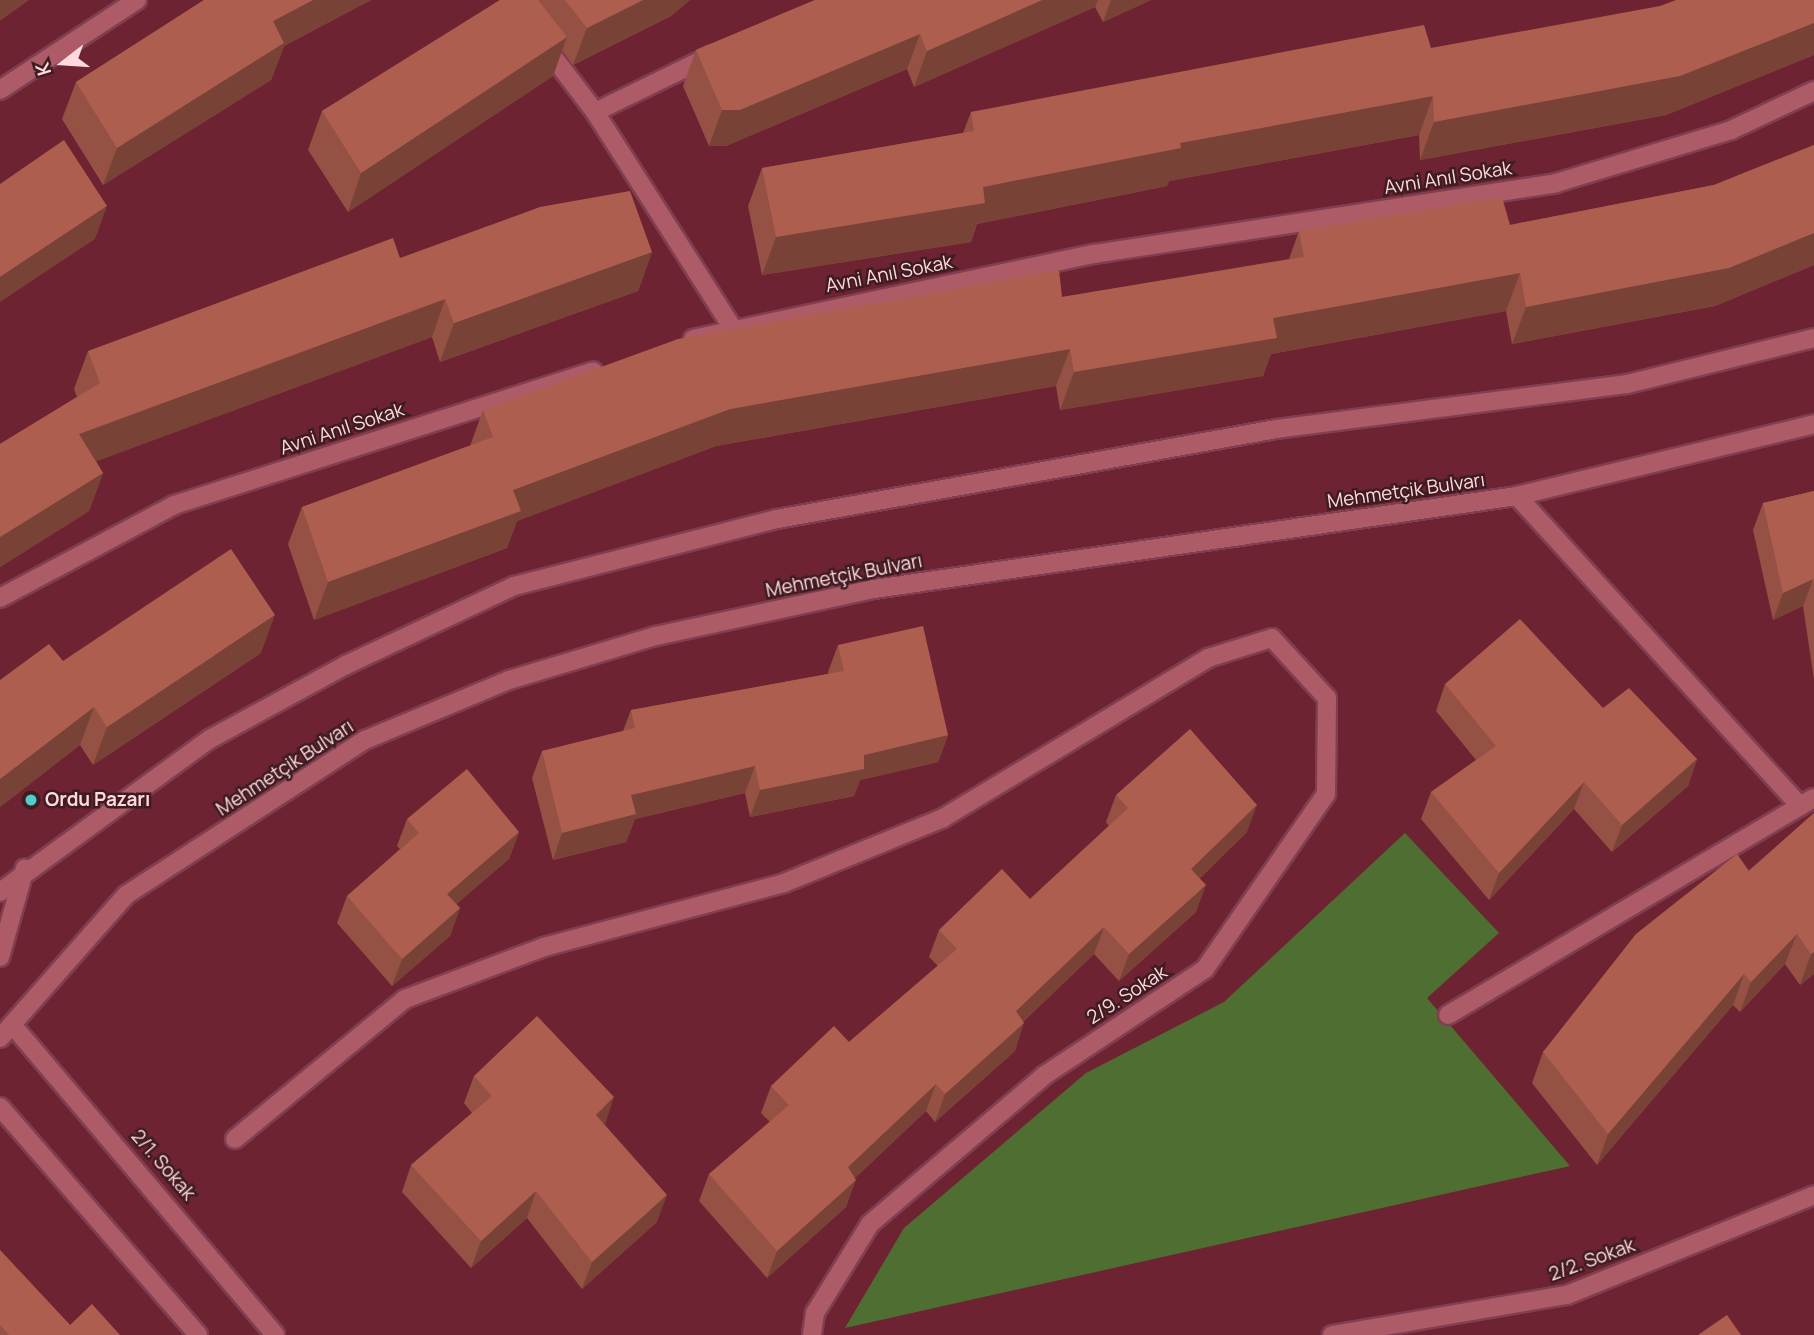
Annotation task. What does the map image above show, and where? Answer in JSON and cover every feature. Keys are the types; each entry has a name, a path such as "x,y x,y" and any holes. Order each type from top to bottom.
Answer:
{"street":[{"path":"0,90 136,0"},
{"path":"533,31 595,112 732,327"},
{"path":"595,112 729,47"},
{"name":"Avni Anıl Sokak","path":"679,344 732,327 1094,254 1556,183 1731,130 1814,91"},
{"path":"0,892 25,868 210,739 346,665 514,586 777,519 1276,429 1627,384 1814,338"},
{"name":"Avni Anıl Sokak","path":"0,598 174,505 612,365"},
{"name":"Mehmetçik Bulvarı","path":"5,1032 126,895 365,740 509,680 656,636 874,589 1517,496 1814,424"},
{"path":"1448,1015 1807,802 1517,496"},
{"name":"2/9. Sokak","path":"235,1139 405,999 544,947 784,883 943,818 1208,658 1272,638 1327,698 1326,794 1205,969 1045,1074 870,1224 814,1312 812,1335"},
{"path":"0,957 25,868"},
{"name":"2/1. Sokak","path":"5,1032 275,1335"},
{"path":"0,1107 198,1335"},
{"name":"2/2. Sokak","path":"1332,1335 1567,1295 1814,1195"}],"green space":[{"path":"1405,833 1499,933 1427,998 1570,1166 845,1328 904,1228 1086,1073 1224,1002"}],"building":[{"path":"204,0 313,0 273,21 284,43 117,148 76,82"},
{"path":"500,0 538,0 567,37 361,173 322,111"},
{"path":"565,0 643,0 587,28"},
{"path":"815,0 1042,0 927,51 920,34 740,110 722,110 696,50"},
{"path":"1676,0 1814,0 1814,23 1680,76 1434,122 1433,96 1180,143 1181,148 983,187 985,203 776,237 762,168 974,131 971,112 1424,25 1431,48 1660,6"},
{"path":"64,140 107,206 0,277 0,184"},
{"path":"1814,145 1814,233 1729,268 1526,307 1520,273 1273,318 1277,338 1074,372 1070,349 730,409 513,490 521,511 328,582 302,507 493,437 483,410 678,339 1059,270 1062,297 1304,257 1299,231 1502,197 1510,225 1714,185"},
{"path":"630,191 652,252 454,323 445,299 79,434 103,473 0,537 0,444 100,383 88,351 393,238 400,258 540,207"},
{"path":"1814,491 1814,584 1813,579 1783,593 1763,503"},
{"path":"231,549 275,615 107,727 94,707 0,779 0,680 49,644 63,661"},
{"path":"1520,619 1603,708 1629,688 1697,759 1622,825 1584,782 1499,873 1431,792 1496,746 1445,684"},
{"path":"923,626 948,735 864,755 864,769 760,790 755,766 631,795 636,814 562,833 542,751 635,728 631,710 844,671 838,645"},
{"path":"1190,729 1257,805 1191,869 1206,885 1129,954 1104,927 1016,1011 1024,1023 945,1094 936,1084 848,1167 856,1180 777,1251 709,1174 789,1105 771,1086 834,1026 849,1042 957,949 939,930 1002,869 1030,899 1128,808 1116,795"},
{"path":"467,769 519,832 447,894 460,908 402,959 347,896 419,833 407,819"},
{"path":"1814,813 1814,952 1811,954 1797,934 1751,982 1744,974 1608,1134 1543,1052 1636,934 1737,854 1749,871"},
{"path":"537,1016 614,1097 596,1115 667,1195 592,1262 536,1191 481,1241 411,1165 492,1096 474,1076"},
{"path":"0,1250 70,1325 92,1304 120,1335 9,1335 0,1325"},
{"path":"1727,1315 1741,1335 1698,1335"}],"place":[{"name":"Ordu Pazarı","path":"31,800"}]}
